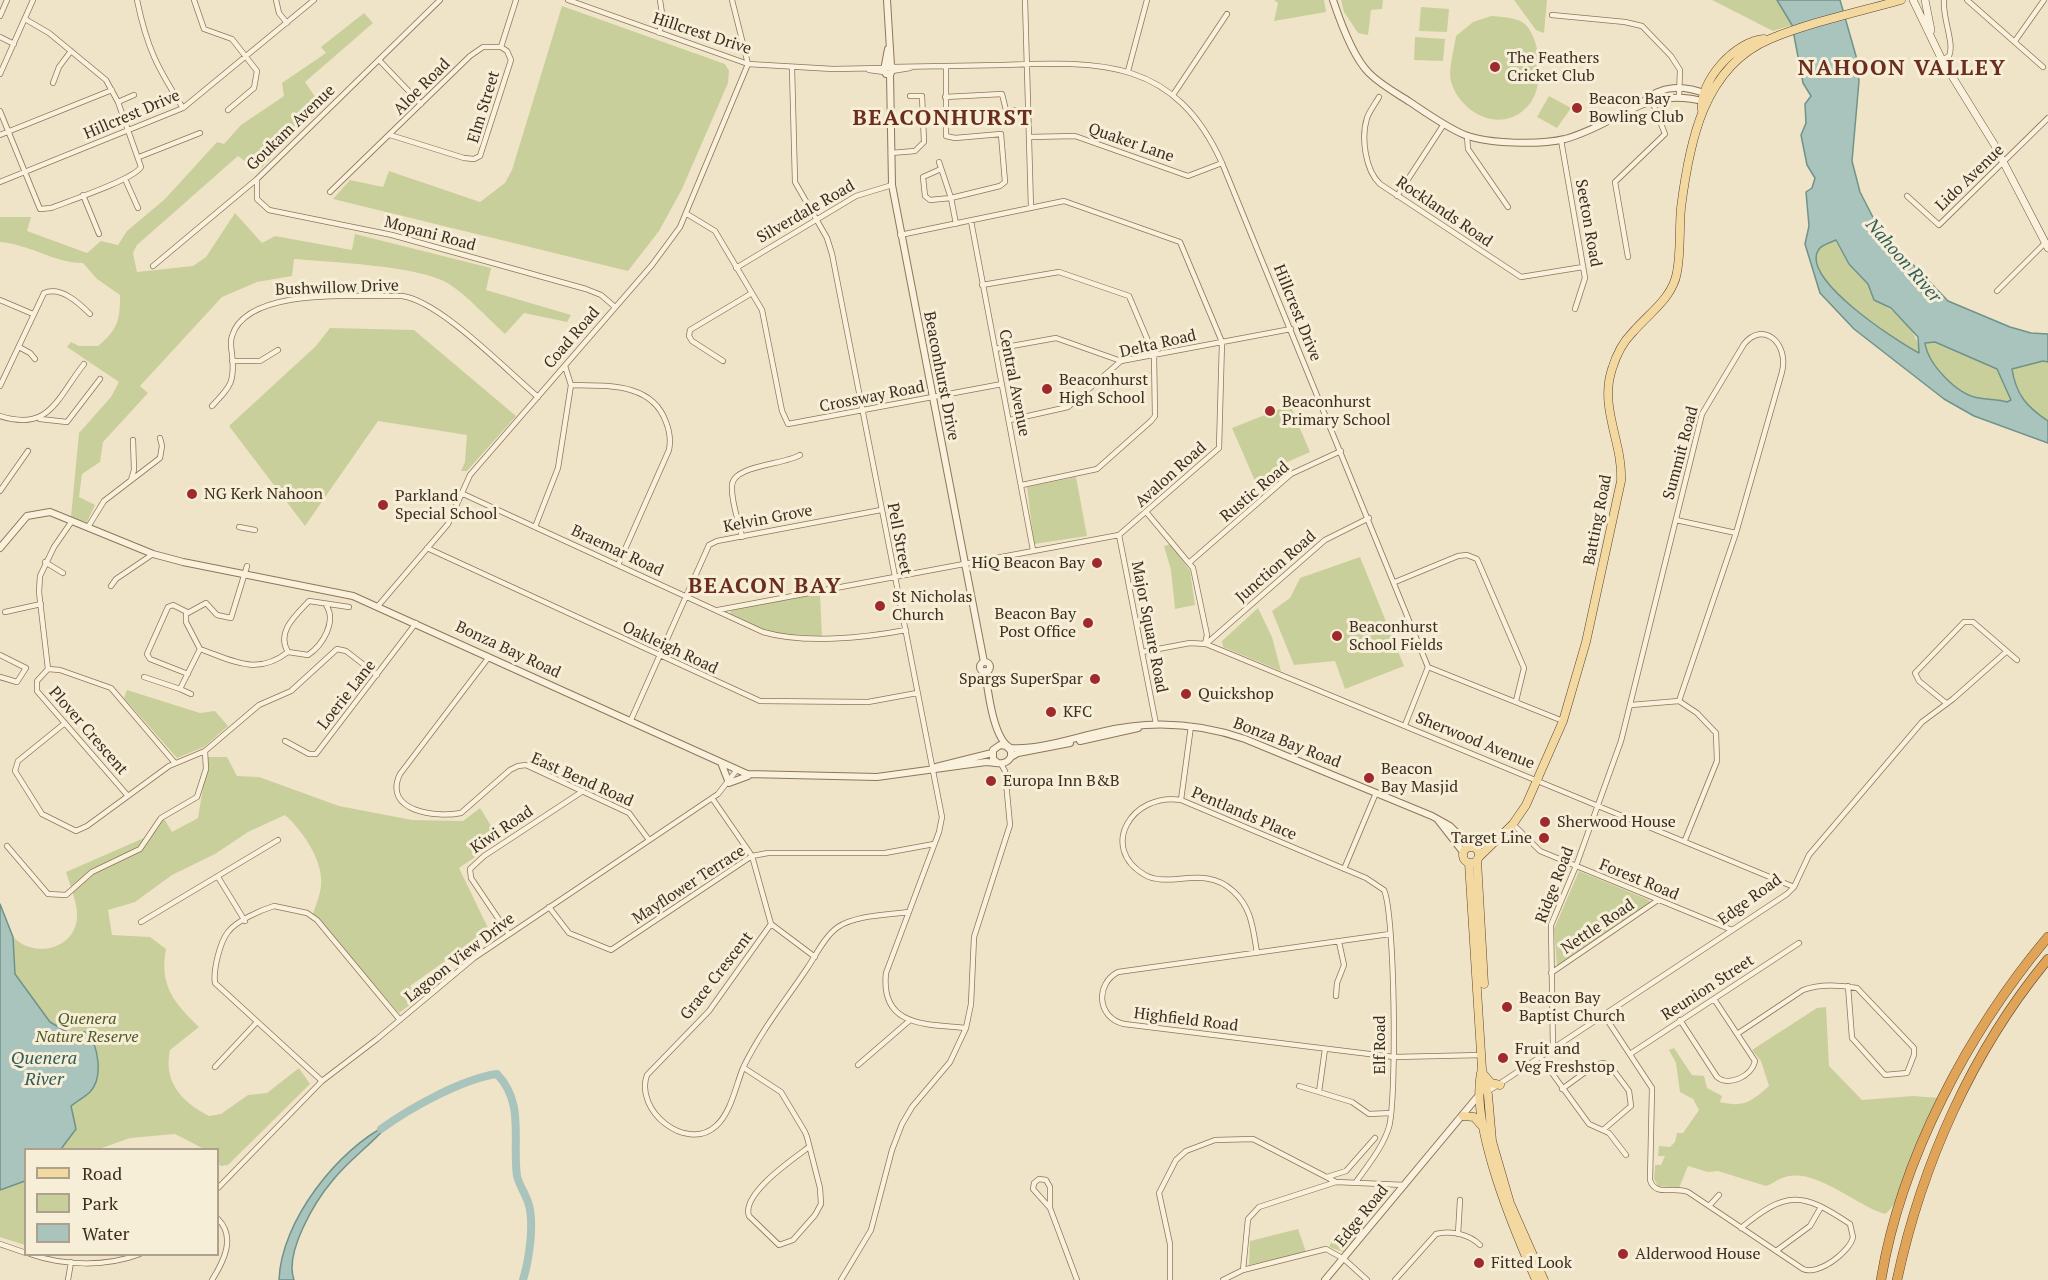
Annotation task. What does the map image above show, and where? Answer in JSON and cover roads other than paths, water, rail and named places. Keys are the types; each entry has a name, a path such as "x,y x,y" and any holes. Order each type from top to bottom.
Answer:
{"highway":[{"path":"1881,1280 1913,1167 1948,1090 1994,1008 2048,937"},
{"path":"1897,1280 1914,1210 1967,1083 2008,1013 2048,959"}],"main road":[{"path":"1705,98 1737,59 1769,39 1900,0"},
{"path":"1913,0 1942,60 2004,162 2047,246"},
{"path":"1925,0 1933,41"},
{"name":"Batting Road","path":"1475,860 1513,824 1539,780 1563,722 1586,642 1619,495 1621,465 1608,401 1611,375 1629,336 1662,302 1676,278 1681,209 1705,98"},
{"name":"Batting Road","path":"1463,852 1505,831"},
{"path":"1473,847 1479,853 1475,860 1485,1131 1509,1218 1536,1280"},
{"path":"1463,852 1465,860 1475,860"},
{"path":"1482,1072 1491,1083 1500,1085"},
{"path":"1483,1095 1492,1141 1510,1203 1544,1280"},
{"path":"1464,1115 1474,1117 1485,1131"}],"street":[{"path":"0,16 7,0"},
{"path":"0,74 33,0"},
{"path":"137,0 147,45 183,108"},
{"path":"194,0 204,29 232,39 256,68 256,84 228,110"},
{"path":"276,0 279,13 287,23"},
{"name":"Hillcrest Drive","path":"0,182 183,108 314,0"},
{"name":"Goukam Avenue","path":"153,266 246,188 440,0"},
{"path":"501,47 516,0"},
{"name":"Hillcrest Drive","path":"568,0 748,64 792,68 888,70 1083,63 1128,71 1173,95 1207,132 1222,163 1428,667"},
{"path":"659,33 663,20 660,0"},
{"path":"732,0 748,64"},
{"name":"Beaconhurst Drive","path":"886,0 892,185 931,398 984,662 980,668 985,671 996,728"},
{"path":"1026,0 1031,208"},
{"path":"1128,71 1147,0"},
{"path":"1333,0 1346,32 1368,72 1444,124 1467,136 1513,141 1561,140 1643,103 1679,97 1705,98"},
{"path":"1942,60 1949,57 1951,51 1944,14 1944,0"},
{"path":"1967,0 2043,67"},
{"path":"2015,41 2044,0"},
{"path":"1173,95 1227,14"},
{"path":"1552,15 1642,26 1671,56 1680,70 1679,97"},
{"path":"0,111 40,208 51,208 140,170 139,157 118,102 102,75 49,33 25,19"},
{"path":"0,37 14,44"},
{"name":"Aloe Road","path":"330,192 478,50 489,46 501,47"},
{"name":"Elm Street","path":"390,135 464,158 474,159 480,156 511,60 507,51 501,47"},
{"path":"53,83 59,67 71,51"},
{"path":"379,60 421,104"},
{"name":"Coad Road","path":"378,606 452,518 470,475 665,249 687,214 748,64"},
{"path":"941,169 923,177 925,196 930,200 951,198 1002,185 1005,180 1001,134 948,137 945,97 946,67"},
{"name":"Pell Street","path":"792,68 794,178 832,254 942,817 886,979 892,1006 909,1021"},
{"path":"1643,103 1656,93 1679,87 1705,98"},
{"path":"0,135 112,90"},
{"path":"945,97 1002,94 1006,110 1015,110"},
{"path":"118,102 134,95"},
{"path":"891,153 915,151 923,144 922,96 910,96"},
{"name":"Rocklands Road","path":"1379,97 1366,121 1368,164 1374,178 1397,196 1521,277 1583,267"},
{"path":"1628,257 1615,182 1665,134 1652,101"},
{"name":"Lido Avenue","path":"1907,196 1939,225 2048,118"},
{"path":"1397,196 1444,124"},
{"path":"139,157 200,133"},
{"name":"Quaker Lane","path":"1029,137 1075,136 1188,176 1222,163"},
{"path":"1467,136 1468,149 1508,207"},
{"name":"Seeton Road","path":"1561,140 1585,281 1575,309"},
{"path":"939,162 951,198 956,224"},
{"path":"125,178 138,208"},
{"path":"256,178 256,193"},
{"name":"Silverdale Road","path":"736,268 865,191 892,185"},
{"name":"Mopani Road","path":"246,188 256,193 260,204 269,210 392,235 595,292 615,307"},
{"path":"83,195 99,234"},
{"name":"Avalon Road","path":"717,610 1119,534 1147,513 1219,448 1222,342 1182,243 1066,202 900,235"},
{"path":"687,214 712,228 752,292 690,330 689,336 692,341 723,362"},
{"name":"Central Avenue","path":"971,221 1033,550"},
{"path":"1997,291 2047,246"},
{"path":"982,285 1059,272 1124,293 1133,302 1154,355 1155,416 1151,421 1097,469 1022,484"},
{"path":"0,386 43,296 50,291 70,298 90,314"},
{"name":"Crossway Road","path":"752,292 763,315 784,420 788,424 1002,384"},
{"name":"Bushwillow Drive","path":"212,406 232,381 231,338 236,327 250,313 267,303 293,299 402,296 418,300 451,322 538,397"},
{"path":"0,300 33,314"},
{"name":"Delta Road","path":"1010,420 1068,407 1120,361 1291,328"},
{"name":"Summit Road","path":"1599,805 1631,705 1706,405 1747,340 1753,336 1764,336 1780,344 1785,360 1736,533 1680,701"},
{"path":"994,349 1056,338 1120,361"},
{"path":"19,347 35,359"},
{"path":"232,361 260,361 278,350"},
{"path":"40,419 84,364"},
{"path":"535,527 556,476 571,385 565,366"},
{"path":"0,416 26,421 40,419 68,422 100,380"},
{"path":"571,385 618,387 648,397 660,410 669,430 669,450 618,565"},
{"path":"88,527 104,501 160,458 162,446 160,438"},
{"path":"130,483 134,470 133,440"},
{"path":"0,491 28,451"},
{"name":"Rustic Road","path":"1190,562 1291,474 1341,451"},
{"path":"742,537 732,489 733,479 741,471 790,461 800,455"},
{"name":"Braemar Road","path":"461,493 763,632 784,636 860,637 906,630"},
{"name":"Kelvin Grove","path":"630,722 709,545 881,510"},
{"name":"Bonza Bay Road","path":"0,548 23,520 34,513 50,512 153,554 344,594 416,623 736,771 752,775 877,777 933,768 986,762 999,763 1018,753 1156,724"},
{"path":"1147,513 1190,562 1207,635 1205,644"},
{"name":"Junction Road","path":"1205,644 1325,540 1369,518"},
{"path":"1676,520 1736,533"},
{"path":"48,669 39,582 45,562 72,521"},
{"path":"239,527 255,530"},
{"name":"Major Square Road","path":"1119,534 1156,724"},
{"name":"Oakleigh Road","path":"427,548 760,702 868,702 917,693"},
{"path":"111,586 114,580 153,554"},
{"path":"1395,582 1458,556 1467,555 1477,559 1524,668 1524,677 1515,701"},
{"path":"45,562 63,573"},
{"path":"187,612 206,603 217,615 231,618 247,566"},
{"path":"288,652 283,638 290,623 309,602 315,600 326,604 349,606"},
{"path":"5,612 41,604"},
{"path":"187,612 186,622 200,650 254,666 272,664 288,652 308,655 319,644 328,627 330,614 326,604"},
{"path":"187,612 173,605 168,607 147,654 150,660 188,674"},
{"path":"1946,703 1919,681 1915,673 1962,623 1973,622 2018,660"},
{"name":"Loerie Lane","path":"285,741 309,754 316,754 416,623"},
{"name":"Sherwood Avenue","path":"1142,652 1186,643 1205,644 1685,840 1794,887"},
{"path":"64,723 16,766 18,776 42,814 70,831 79,831 175,763 205,751 259,705 291,691 337,649 346,651 377,675"},
{"path":"180,689 200,650"},
{"name":"Edge Road","path":"1325,1280 1483,1095 1794,887 1809,855 1922,722 2006,652"},
{"path":"0,656 26,668 17,682 0,677"},
{"name":"East Bend Road","path":"489,657 400,774 397,787 404,802 415,812 461,813 510,770 522,765 532,767 633,815 649,840"},
{"path":"1405,726 1428,667 1563,722"},
{"name":"Plover Crescent","path":"128,796 64,723 36,687 37,681 48,669 60,670 111,688 175,763"},
{"path":"144,677 190,694"},
{"path":"1631,705 1680,701 1697,713 1713,729 1718,751 1685,840"},
{"name":"Bonza Bay Road","path":"933,768 1006,746 1016,748 1130,726 1156,724 1191,726 1245,739 1376,793 1450,826 1473,847"},
{"path":"1181,800 1191,726"},
{"path":"841,1280 871,1230 892,1150 902,1124 912,1107 950,1062 966,1028 971,1004 974,937 1010,825 1005,771 1011,750 1006,746 996,728"},
{"path":"996,728 993,750 1005,771"},
{"path":"7,846 48,894 66,895 92,872 140,849 161,818 197,797 206,769 205,751"},
{"path":"722,764 727,770 729,783 752,775"},
{"name":"Lagoon View Drive","path":"219,1187 322,1080 508,933 712,798 729,783 736,771"},
{"name":"Kiwi Road","path":"508,933 471,878 470,869 484,856 582,791"},
{"path":"1344,869 1376,793"},
{"name":"Grace Crescent","path":"712,798 752,856 771,924 709,1011 651,1069 645,1081 647,1096 653,1112 664,1123 678,1131 700,1133 713,1128 722,1119 744,1068 815,957 841,925 909,912"},
{"name":"Pentlands Place","path":"1257,953 1250,910 1230,888 1207,878 1153,878 1139,870 1126,852 1123,837 1132,816 1158,800 1181,800 1378,885 1387,899"},
{"name":"Ridge Road","path":"1553,1049 1551,925 1599,805"},
{"name":"Bonza Bay Road","path":"1437,820 1463,852"},
{"name":"Forest Road","path":"1513,824 1540,851 1732,930"},
{"path":"141,922 278,840"},
{"name":"Mayflower Terrace","path":"549,907 569,933 611,950 752,856 768,853 885,853 934,844"},
{"path":"218,877 245,921"},
{"name":"Elf Road","path":"1356,1182 1385,1138 1391,1113 1394,1057 1387,899"},
{"name":"Nettle Road","path":"1551,973 1658,900"},
{"path":"322,1080 214,981 227,933 274,906 312,916 400,1020"},
{"path":"771,924 815,957"},
{"name":"Highfield Road","path":"1390,934 1118,972 1102,989 1104,1010 1112,1020 1124,1024 1325,1049 1394,1057 1482,1054"},
{"path":"1336,996 1338,981 1344,965 1340,942"},
{"name":"Reunion Street","path":"1630,1054 1799,943"},
{"path":"1737,1034 1803,990 1848,986 1862,991 1914,1048 1914,1055 1906,1073 1885,1075 1852,1038 1848,986"},
{"path":"1680,1020 1715,1074 1726,1083 1732,1082 1755,1064 1714,999"},
{"path":"1604,1015 1650,1084 1653,1094 1650,1180 1654,1188 1683,1190 1803,1269 1812,1272 1849,1247 1853,1237 1852,1226 1806,1199 1782,1200 1742,1228"},
{"path":"858,1065 909,1021 966,1028"},
{"path":"215,1067 257,1022"},
{"path":"1319,1092 1325,1049"},
{"path":"1541,1058 1589,1124 1611,1136 1626,1155"},
{"path":"1562,1089 1598,1063 1611,1067 1629,1091 1631,1106 1603,1130"},
{"path":"744,1068 783,1095 805,1132 820,1188 821,1204 815,1215 793,1240 779,1245 749,1216 748,1203 763,1186 809,1147"},
{"path":"1299,1086 1352,1102 1369,1114 1391,1113"},
{"path":"1327,1177 1346,1171 1376,1138"},
{"path":"1170,1280 1170,1244 1159,1193 1171,1167 1186,1151 1215,1140 1253,1139 1336,1182"},
{"path":"1050,1208 1033,1189 1034,1183 1039,1179 1046,1180 1050,1187 1050,1208 1077,1280"},
{"path":"1243,1270 1245,1235 1251,1212 1282,1198 1336,1182 1405,1185"},
{"path":"1709,1206 1719,1195"},
{"path":"1458,1234 1460,1200"},
{"path":"1776,1251 1810,1226 1821,1207"},
{"path":"212,1280 228,1243 227,1232 219,1220"},
{"path":"1395,1280 1434,1235 1458,1234 1475,1240 1479,1245"},
{"path":"0,1244 24,1252"},
{"path":"1223,1280 1243,1270 1326,1249 1344,1259 1368,1280"},
{"path":"40,1256 71,1262 114,1262 134,1256"},
{"path":"68,1280 71,1262"}],"water":[{"name":"Nahoon River","path":"1777,0 1840,0 1856,56 1859,81 1852,161 1860,192 1879,229 1948,301 2010,327 2031,333 2048,334 2048,362 2043,361 2012,369 2016,386 2024,400 2048,421 2048,443 1974,416 1944,399 1854,329 1820,293 1805,244 1809,226 1806,192 1812,188 1815,178 1807,165 1801,135 1806,123 1805,104 1811,96 1803,83 1792,25","holes":["1836,240 1849,264 1868,284 1874,300 1891,308 1918,337 1919,353 1853,308 1823,276 1816,261 1819,249","1935,342 1997,369 2011,400 2007,402 1970,396 1953,385 1938,369 1927,351 1925,343"]},
{"name":"Quenera River","path":"0,904 13,937 15,974 50,1022 67,1032 87,1032 94,1045 98,1070 90,1092 71,1106 76,1129 62,1148 24,1148 24,1181 0,1190"},
{"path":"389,1124 326,1189 310,1214 297,1242 293,1256 294,1280 279,1280 282,1257 290,1234 301,1211 316,1189 351,1151 370,1135"}],"waterway":[{"name":"Quenera River","path":"381,1129 406,1112 453,1088 497,1074 506,1085 511,1097 516,1122 517,1176 530,1210 530,1241 523,1280"}],"place":[{"name":"The Feathers Cricket Club","path":"1495,67"},
{"name":"Beacon Bay Bowling Club","path":"1577,108"},
{"name":"Beaconhurst High School","path":"1047,389"},
{"name":"Beaconhurst Primary School","path":"1270,411"},
{"name":"NG Kerk Nahoon","path":"192,494"},
{"name":"Parkland Special School","path":"383,505"},
{"name":"HiQ Beacon Bay","path":"1097,563"},
{"name":"St Nicholas Church","path":"880,606"},
{"name":"Beacon Bay Post Office","path":"1088,623"},
{"name":"Beaconhurst School Fields","path":"1337,636"},
{"name":"Spargs SuperSpar","path":"1095,679"},
{"name":"Quickshop","path":"1186,694"},
{"name":"KFC","path":"1051,712"},
{"name":"Beacon Bay Masjid","path":"1369,778"},
{"name":"Europa Inn B&B","path":"991,781"},
{"name":"Sherwood House","path":"1545,822"},
{"name":"Target Line","path":"1544,838"},
{"name":"Beacon Bay Baptist Church","path":"1507,1007"},
{"name":"Fruit and Veg Freshstop","path":"1503,1058"},
{"name":"Alderwood House","path":"1623,1254"},
{"name":"Fitted Look","path":"1479,1263"}],"district":[{"name":"NAHOON VALLEY","path":"1902,69"},
{"name":"BEACONHURST","path":"943,119"},
{"name":"BEACON BAY","path":"765,587"}],"park label":[{"name":"Quenera Nature Reserve","path":"87,1028"}]}
